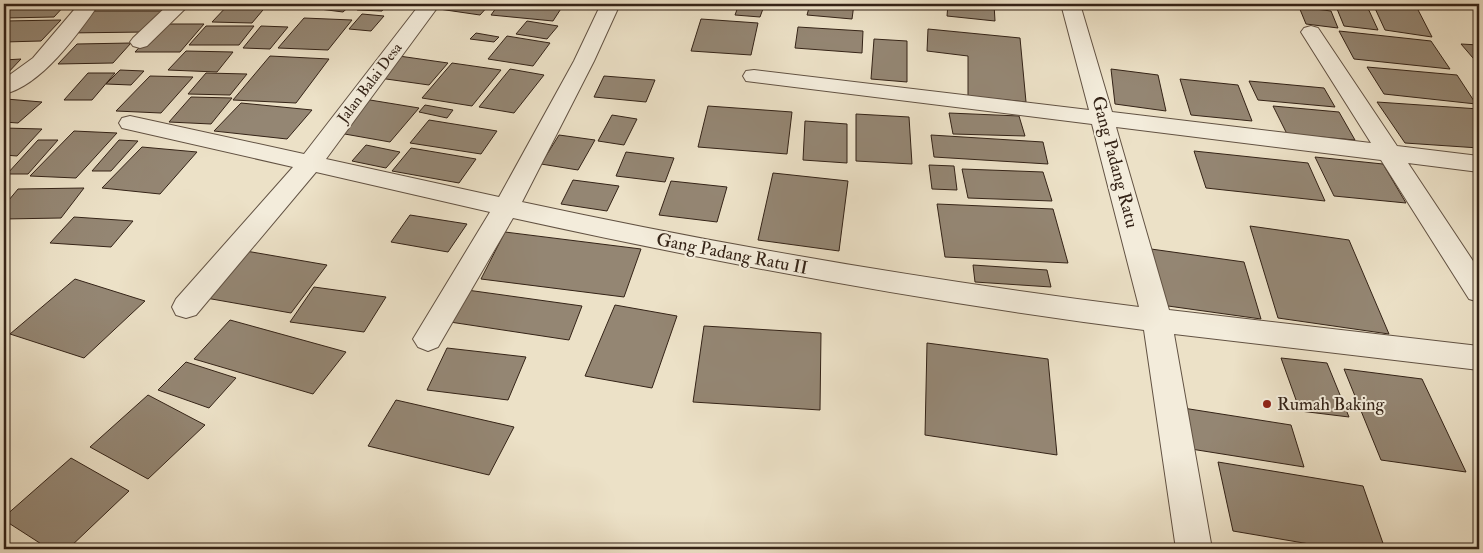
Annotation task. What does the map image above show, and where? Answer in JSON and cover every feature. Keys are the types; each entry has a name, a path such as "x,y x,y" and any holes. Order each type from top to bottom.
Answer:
{"street":[{"path":"4,88 20,81 38,64 89,4"},
{"path":"140,42 180,4"},
{"name":"Jalan Balai Desa","path":"186,307 311,162 430,4"},
{"path":"428,339 506,208 584,61 611,4"},
{"name":"Gang Padang Ratu","path":"1071,4 1157,320 1194,549"},
{"path":"1311,32 1479,292"},
{"path":"754,76 1479,164"},
{"name":"Gang Padang Ratu II","path":"130,123 311,162 506,208 675,243 885,282 1157,320 1479,358"}],"building":[{"path":"15,4 66,4 54,17 4,18 4,14"},
{"path":"229,4 268,4 252,23 212,22"},
{"path":"275,4 301,4 297,9 272,7"},
{"path":"308,4 352,4 343,12 304,7"},
{"path":"362,4 387,4 382,11 357,10"},
{"path":"436,4 490,4 480,15 432,8"},
{"path":"499,4 564,4 553,21 491,15"},
{"path":"739,4 764,6 760,17 735,15"},
{"path":"810,4 854,4 852,19 807,15"},
{"path":"948,4 994,4 995,21 947,16"},
{"path":"1335,4 1366,4 1378,30 1344,26"},
{"path":"1373,4 1415,4 1432,37 1385,30"},
{"path":"1299,7 1331,11 1338,28 1306,24"},
{"path":"87,11 164,11 145,32 66,33"},
{"path":"362,14 384,16 371,31 349,29"},
{"path":"304,18 352,20 328,50 278,48"},
{"path":"701,19 758,23 751,55 691,51"},
{"path":"61,20 41,41 4,42 4,21"},
{"path":"527,21 558,26 547,39 516,34"},
{"path":"161,24 204,24 180,52 135,52"},
{"path":"206,26 254,26 239,45 189,45"},
{"path":"261,26 288,27 270,49 243,48"},
{"path":"798,27 863,31 862,53 795,48"},
{"path":"928,29 1020,38 1026,102 968,96 968,56 927,51"},
{"path":"1339,31 1431,41 1450,69 1354,59"},
{"path":"476,33 499,37 494,42 470,39"},
{"path":"507,36 550,43 533,66 488,59"},
{"path":"874,39 907,41 907,82 871,79"},
{"path":"131,43 113,63 58,64 77,44"},
{"path":"1461,44 1479,45 1479,65"},
{"path":"186,51 233,52 217,72 168,70"},
{"path":"270,56 329,59 296,103 233,100"},
{"path":"399,56 448,63 429,85 379,78"},
{"path":"21,59 4,77 4,60"},
{"path":"452,63 501,70 472,106 422,98"},
{"path":"1367,67 1457,75 1476,104 1384,94"},
{"path":"510,69 544,75 514,113 479,107"},
{"path":"1111,69 1158,75 1166,111 1115,104"},
{"path":"120,70 144,71 131,85 106,84"},
{"path":"88,73 115,73 92,100 64,100"},
{"path":"206,73 247,74 230,95 188,94"},
{"path":"150,76 193,77 161,113 116,111"},
{"path":"604,76 655,80 646,102 594,97"},
{"path":"1180,79 1238,85 1252,121 1191,115"},
{"path":"1249,81 1324,88 1335,107 1258,100"},
{"path":"191,97 232,98 211,124 169,122"},
{"path":"6,99 42,102 18,123 4,122 4,101"},
{"path":"370,100 419,108 390,142 339,133"},
{"path":"1377,102 1479,109 1479,148 1405,143"},
{"path":"241,103 312,110 287,139 214,131"},
{"path":"425,105 453,110 447,118 419,112"},
{"path":"708,106 792,112 787,154 698,147"},
{"path":"1273,106 1339,112 1355,140 1287,134"},
{"path":"949,113 1019,116 1025,136 953,134"},
{"path":"856,114 909,117 912,164 856,161"},
{"path":"612,115 637,119 624,145 598,141"},
{"path":"429,120 497,131 481,154 410,143"},
{"path":"805,121 847,124 847,163 803,160"},
{"path":"4,128 42,129 17,156 4,155"},
{"path":"74,131 117,133 76,178 30,176"},
{"path":"559,135 595,140 578,170 541,164"},
{"path":"931,135 1043,142 1048,164 934,157"},
{"path":"38,140 58,140 28,174 7,174"},
{"path":"119,140 138,141 111,171 92,171"},
{"path":"366,145 400,152 386,168 352,161"},
{"path":"142,147 197,152 160,194 102,188"},
{"path":"411,148 476,159 459,183 392,171"},
{"path":"1194,151 1308,163 1325,201 1206,188"},
{"path":"626,152 674,158 665,182 616,176"},
{"path":"1315,157 1383,164 1406,203 1334,196"},
{"path":"929,165 954,166 957,190 932,189"},
{"path":"962,169 1043,172 1052,201 968,198"},
{"path":"773,173 848,181 839,251 758,240"},
{"path":"573,180 619,186 607,211 561,204"},
{"path":"671,181 727,187 717,222 659,215"},
{"path":"84,188 61,218 4,219 4,206 18,189"},
{"path":"937,204 1053,209 1068,263 945,257"},
{"path":"410,215 467,224 448,252 391,242"},
{"path":"74,217 133,221 111,247 50,243"},
{"path":"1250,226 1349,240 1389,334 1278,318"},
{"path":"505,232 641,249 624,297 481,279"},
{"path":"1151,249 1244,262 1261,319 1161,305"},
{"path":"246,251 327,265 291,313 206,298"},
{"path":"973,265 1047,270 1051,287 975,282"},
{"path":"75,279 145,301 84,358 10,334"},
{"path":"314,287 386,297 364,332 290,322"},
{"path":"467,290 582,306 569,340 450,322"},
{"path":"615,305 677,316 652,388 585,376"},
{"path":"230,320 346,352 313,394 194,359"},
{"path":"704,326 821,333 820,410 693,402"},
{"path":"927,343 1048,359 1057,455 925,435"},
{"path":"447,348 526,357 508,400 427,390"},
{"path":"1281,358 1327,363 1349,417 1300,411"},
{"path":"186,362 236,378 209,408 158,390"},
{"path":"1344,369 1422,379 1466,472 1381,460"},
{"path":"148,395 205,425 148,479 90,447"},
{"path":"396,400 514,427 489,475 368,446"},
{"path":"1183,408 1291,425 1304,467 1191,449"},
{"path":"71,458 129,491 68,549 49,549 4,520 4,517"},
{"path":"1218,462 1363,486 1385,549 1339,549 1233,531"}],"place":[{"name":"Rumah Baking","path":"1267,404"}]}
